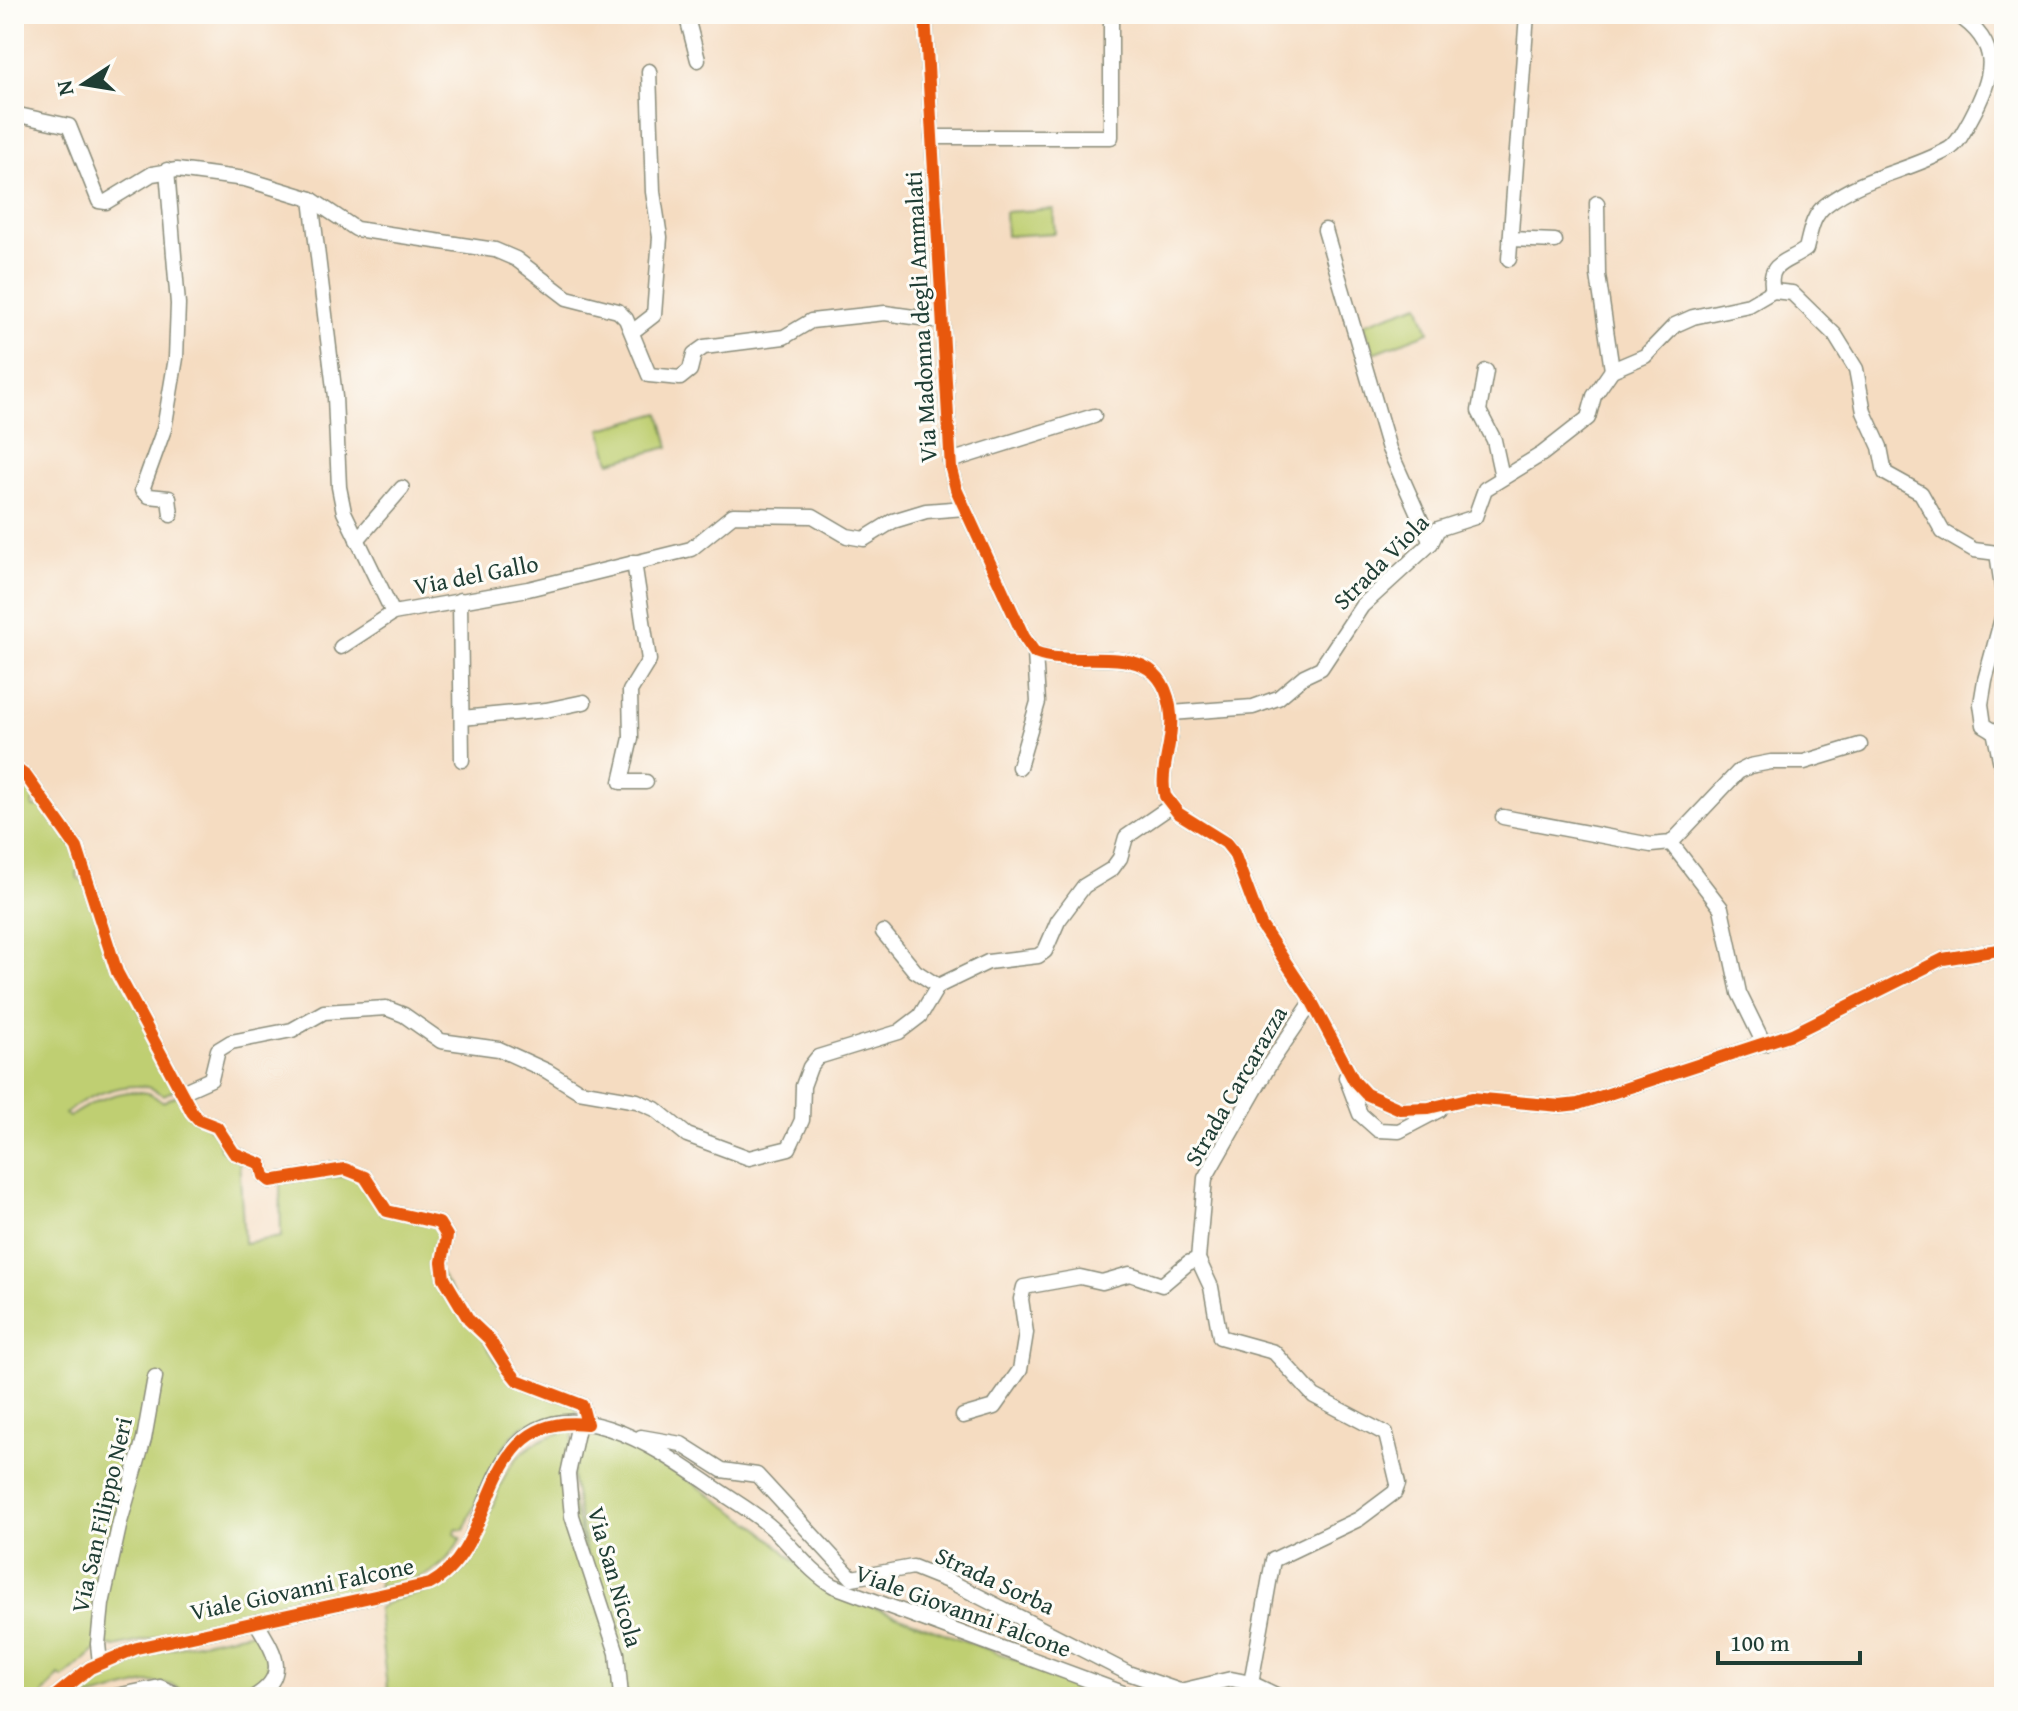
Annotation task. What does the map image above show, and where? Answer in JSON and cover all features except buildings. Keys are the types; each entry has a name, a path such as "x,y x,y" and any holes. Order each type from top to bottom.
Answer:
{"street":[{"path":"686,14 698,60"},
{"name":"Via Madonna degli Ammalati","path":"925,14 953,479 1024,637 1035,653"},
{"path":"1509,259 1527,14"},
{"path":"1773,291 1772,272 1778,263 1806,249 1813,223 1824,206 1871,177 1912,168 1956,144 1977,107 1991,70 1982,34 1956,14"},
{"path":"932,137 1111,137 1111,23"},
{"path":"632,332 654,315 660,237 653,192 649,71"},
{"path":"14,114 69,126 99,201 106,202 152,174 167,170 245,179 311,199 356,229 495,250 516,259 567,298 618,311 632,332 649,375 680,378 690,370 694,354 704,347 784,337 811,321 885,313 942,321"},
{"path":"167,170 178,336 164,429 142,490 149,496 169,498 171,515"},
{"name":"Via del Gallo","path":"311,199 335,397 339,487 344,512 393,613 574,579 699,545 733,515 813,516 847,536 864,539 893,521 926,511 965,508"},
{"path":"1597,203 1598,275 1612,370 1645,356 1675,325 1693,317 1749,305 1773,291 1792,293 1835,335 1856,369 1864,412 1880,447 1885,473 1921,493 1943,532 1974,550 2001,554 2004,600"},
{"path":"1325,230 1389,449 1431,543"},
{"path":"1510,239 1555,241"},
{"name":"Strada Viola","path":"1171,713 1253,707 1278,698 1304,676 1321,668 1362,606 1431,543 1438,529 1475,517 1485,489 1542,454 1588,418 1594,396 1612,370"},
{"path":"1486,371 1479,411 1494,440 1502,477"},
{"path":"950,461 1094,416"},
{"path":"357,540 402,488"},
{"path":"634,562 649,660 630,691 631,738 621,782 646,782"},
{"path":"460,600 462,760"},
{"path":"2004,611 1981,704 1984,725 1994,731 2004,778"},
{"path":"341,647 393,613"},
{"path":"1019,767 1038,702 1035,653 1065,660 1105,657 1128,660 1156,678 1171,713 1164,789 1171,806 1226,843 1234,853 1261,925 1312,1002 1340,1058 1360,1114 1378,1130 1387,1132 1411,1126 1454,1102"},
{"path":"462,718 546,710 584,702"},
{"path":"1503,817 1651,845 1671,843 1738,772 1750,766 1804,762 1860,745"},
{"path":"14,767 26,776 77,848 117,972 199,1120 217,1127 234,1153 261,1164 270,1181 345,1169 365,1177 387,1211 439,1223 447,1236 442,1262 444,1278 469,1320 489,1339 517,1380 582,1405 583,1424 633,1436"},
{"path":"182,1092 211,1079 218,1050 231,1042 292,1030 324,1012 386,1008 404,1015 441,1041 499,1049 547,1071 579,1091 637,1101 655,1109 687,1135 749,1158 789,1148 802,1120 803,1086 810,1067 818,1057 899,1032 920,1016 938,986 988,962 1038,956 1045,951 1058,921 1084,886 1104,876 1120,858 1126,837 1171,806"},
{"path":"1671,843 1721,908 1739,993 1764,1044"},
{"path":"883,932 915,971 938,986"},
{"path":"1340,1058 1366,1094 1388,1105 1415,1109 1486,1098 1560,1106 1578,1104 1815,1025 1929,964 1956,956 2004,949"},
{"name":"Strada Carcarazza","path":"1251,1683 1273,1560 1359,1519 1395,1492 1398,1484 1386,1434 1314,1396 1274,1352 1220,1337 1211,1287 1198,1259 1205,1178 1271,1062 1312,1002"},
{"path":"963,1416 994,1407 1020,1370 1026,1333 1021,1299 1024,1287 1080,1277 1102,1282 1130,1274 1162,1285 1188,1263 1198,1259"},
{"name":"Via San Filippo Neri","path":"100,1663 98,1644 102,1604 120,1522 144,1439 155,1377"},
{"name":"Viale Giovanni Falcone","path":"54,1697 100,1663 137,1648 407,1591 438,1580 454,1566 468,1544 513,1450 537,1432 583,1424"},
{"name":"Via San Nicola","path":"583,1424 568,1474 572,1516 617,1653 621,1697"},
{"name":"Viale Giovanni Falcone","path":"633,1436 761,1520 818,1575 834,1586 1134,1697"},
{"name":"Strada Sorba","path":"633,1436 667,1439 722,1470 757,1475 852,1578 913,1567 966,1590 1128,1673 1180,1691 1231,1679 1251,1683 1280,1697"},
{"path":"254,1697 271,1685 277,1670 270,1645 256,1622"},
{"path":"111,1697 160,1687 182,1697"}],"green space":[{"path":"1053,209 1055,233 1006,236 1005,212"},
{"path":"1419,304 1429,332 1374,353 1363,324"},
{"path":"660,413 669,447 610,462 601,429"},
{"path":"14,772 38,799 32,803 33,807 43,807 75,850 81,870 77,872 78,879 83,880 174,1090 164,1095 147,1087 115,1089 92,1097 65,1114 69,1117 86,1106 127,1092 149,1094 163,1102 177,1095 218,1136 220,1149 239,1158 244,1243 281,1237 280,1182 356,1175 382,1214 435,1225 440,1235 437,1268 502,1370 576,1406 577,1414 528,1424 518,1430 499,1454 464,1530 456,1529 455,1534 461,1538 454,1550 427,1574 378,1588 381,1572 355,1573 354,1592 253,1615 250,1612 242,1618 115,1647 103,1644 63,1678 59,1675 41,1697 14,1697"},
{"path":"574,1430 566,1476 615,1669 618,1697 388,1697 378,1609 395,1600 440,1586 460,1570 475,1549 510,1467 524,1451 545,1438"},
{"path":"580,1432 628,1442 630,1450 640,1448 655,1457 760,1529 826,1590 1118,1697 623,1697 589,1570 572,1476"},
{"path":"253,1632 265,1647 271,1673 258,1690 245,1697 192,1697 172,1685 150,1682 92,1697 64,1697 106,1670 129,1660"}],"cycle path":[{"path":"925,14 951,469 956,489 1024,637 1035,653 1054,658 1137,663 1153,673 1165,689 1171,715 1164,776 1165,796 1178,813 1226,843 1234,853 1261,925 1312,1002 1354,1081 1366,1094 1400,1109 1429,1108 1472,1098 1560,1106 1578,1104 1792,1034 1943,959 2004,949"},
{"path":"14,767 26,776 77,848 117,972 192,1112 199,1120 217,1127 234,1153 261,1164 264,1176 270,1181 345,1169 365,1177 387,1211 439,1223 447,1236 442,1262 444,1278 469,1320 489,1339 517,1380 582,1405 587,1424 551,1426 526,1438 508,1459 469,1541 453,1566 430,1584 137,1648 90,1668 54,1697"}]}
